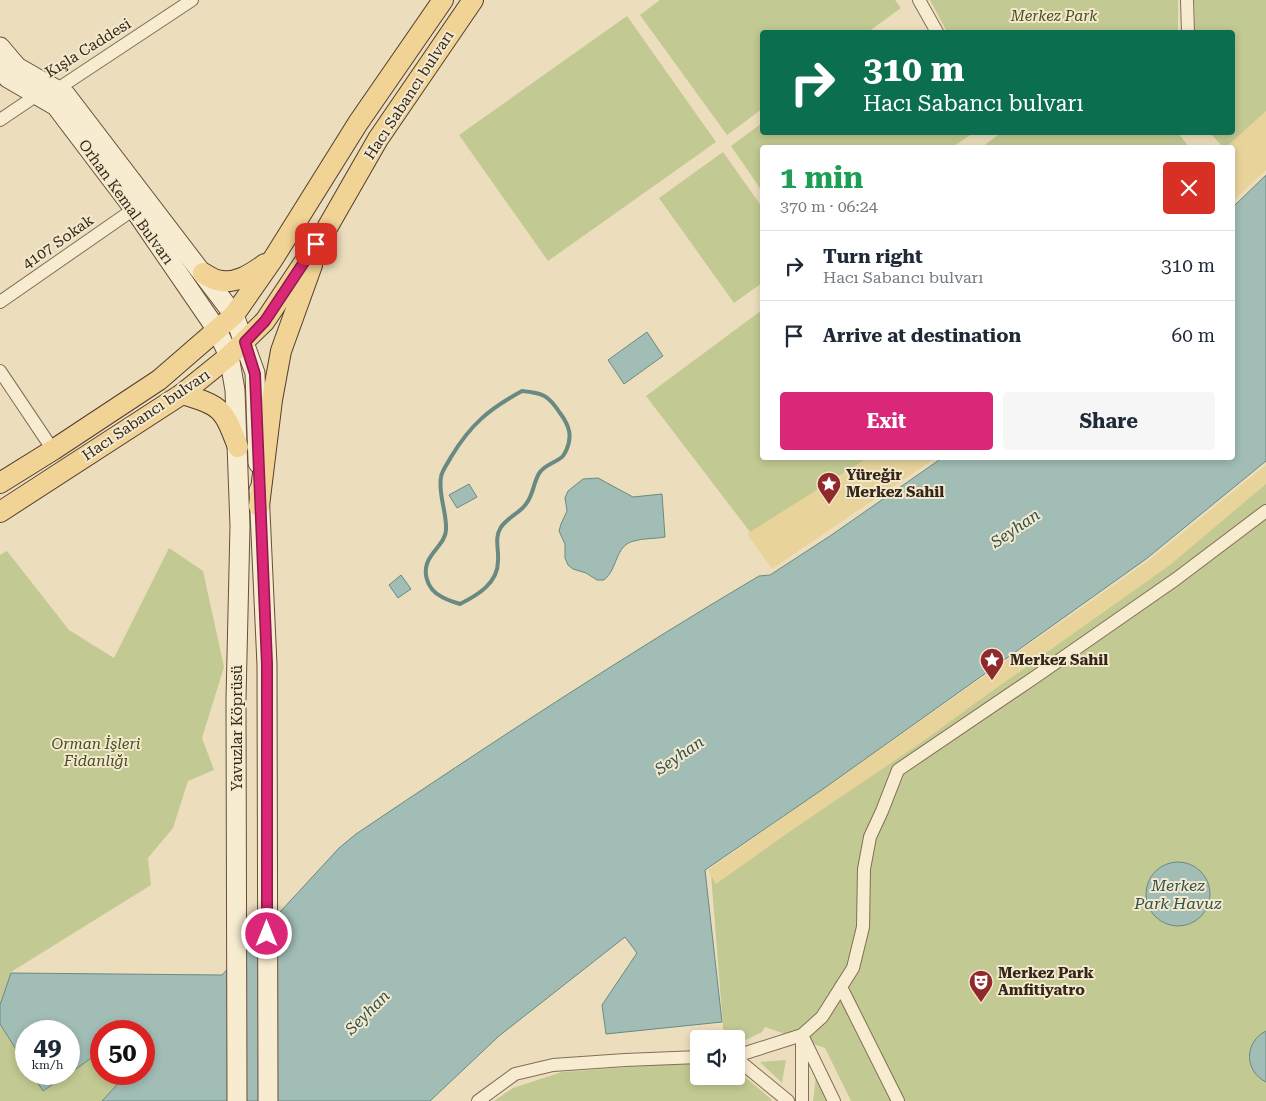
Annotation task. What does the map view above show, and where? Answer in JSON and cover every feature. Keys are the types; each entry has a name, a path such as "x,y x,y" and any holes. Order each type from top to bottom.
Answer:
{"main road":[{"name":"Hacı Sabancı bulvarı","path":"0,483 158,380 234,315 272,259 358,123 443,0"},
{"name":"Hacı Sabancı bulvarı","path":"0,512 182,394 245,342 265,321 326,228 378,140 473,0"},
{"name":"Orhan Kemal Bulvarı","path":"0,47 17,67 66,95 234,315"},
{"name":"Orhan Kemal Bulvarı","path":"0,69 8,78 56,106 134,209 217,330 229,356"},
{"path":"259,506 272,400 281,351 326,228"},
{"path":"203,273 217,280 232,281 244,277 272,259"},
{"name":"Yavuzlar Köprüsü","path":"234,315 255,374 267,664 268,1101"},
{"name":"Yavuzlar Köprüsü","path":"229,356 235,390 240,526 236,699 237,1101"},
{"path":"182,394 208,402 220,410 228,422 238,447"}],"street":[{"name":"Kışla Caddesi","path":"0,120 37,95 56,90 192,0"},
{"path":"919,0 936,30"},
{"path":"1187,0 1188,30"},
{"name":"4107 Sokak","path":"0,302 134,209"},
{"path":"0,371 53,450"},
{"path":"745,1053 802,1035 822,1017 853,968 863,927 864,869 870,837 898,770 1176,579 1266,511"},
{"path":"841,987 898,1101"},
{"path":"802,1035 802,1101"},
{"path":"802,1035 834,1101"},
{"path":"478,1101 515,1074 553,1065 690,1057"},
{"path":"745,1066 788,1101"}],"green space":[{"path":"660,0 895,0 901,8 871,30 760,30 760,110 727,135 640,15"},
{"name":"Merkez Park","path":"930,0 1178,0 1178,30 946,30"},
{"path":"1194,0 1266,0 1266,132 1235,147 1235,145 1221,145 1212,135 1235,135 1235,30 1195,30"},
{"path":"627,16 716,142 548,261 459,135"},
{"path":"760,124 760,135 970,135 956,145 760,145 760,188 731,146"},
{"path":"998,135 1180,135 1187,145 985,145"},
{"path":"723,152 760,204 760,284 734,303 659,198"},
{"path":"760,311 760,460 884,460 757,541 646,396"},
{"path":"1266,475 1266,1101 851,1101 825,1048 765,1027 762,1032 745,1040 745,1030 723,1030 711,874 834,795"},
{"name":"Orman İşleri Fidanlığı","path":"169,548 203,571 224,667 202,738 214,770 188,781 173,828 148,858 151,885 11,972 0,1005 0,555 7,551 69,630 114,658"},
{"path":"0,1024 15,1048 15,1085 39,1085 43,1091 52,1085 80,1085 80,1065 90,1059 90,1085 117,1085 102,1101 0,1101"},
{"path":"786,1060 782,1083 760,1062"},
{"path":"685,1063 690,1064 690,1085 745,1085 745,1077 772,1101 494,1101 513,1088 562,1072"},
{"path":"816,1077 827,1101 813,1101"}],"sand":[{"path":"1266,111 1266,170 1235,199 1235,145 1228,145"},
{"name":"Yüreğir Merkez Sahil","path":"864,460 932,460 772,569 747,534"},
{"name":"Merkez Sahil","path":"1266,465 1266,484 1170,565 922,742 716,884 708,870 1148,561"}],"water":[{"name":"Seyhan","path":"1266,175 1266,461 1146,559 823,789 705,870 722,1022 606,1034 602,1005 637,953 625,937 499,1036 430,1101 102,1101 117,1085 155,1085 155,1020 90,1020 90,1059 80,1066 80,1020 15,1020 15,1048 0,1024 0,1005 11,973 222,975 339,848 356,834 505,735 657,638 759,576 770,575 939,460 1235,460 1235,205"},
{"path":"647,332 663,356 624,384 608,360"},
{"path":"598,478 633,497 662,494 665,537 641,539 628,543 623,547 612,570 604,580 597,580 568,565 565,558 565,544 559,531 567,511 565,498 568,491 583,479"},
{"path":"469,484 477,497 457,508 449,495"},
{"path":"401,575 411,589 398,598 389,585"},
{"name":"Merkez Park Havuz","path":"1178,862 1196,868 1204,876 1210,894 1204,912 1196,920 1178,926 1160,920 1152,912 1146,894 1152,876 1160,868"},
{"path":"1266,1031 1266,1082 1254,1071 1250,1056 1254,1042"},
{"path":"39,1085 52,1085 43,1091"}],"waterway":[{"path":"522,391 540,394 552,402 568,426 570,436 568,446 562,457 540,472 526,504 501,527 497,539 497,569 491,582 474,597 460,604 437,594 429,584 426,573 428,561 446,534 440,484 442,474 458,445 474,426 490,411 522,391"}],"place":[{"name":"Yüreğir Merkez Sahil","path":"829,505"},
{"name":"Merkez Sahil","path":"992,681"},
{"name":"Merkez Park Amfitiyatro","path":"981,1003"}],"route":[{"path":"267,934 267,664 255,374 245,342 265,321 316,244"}]}
